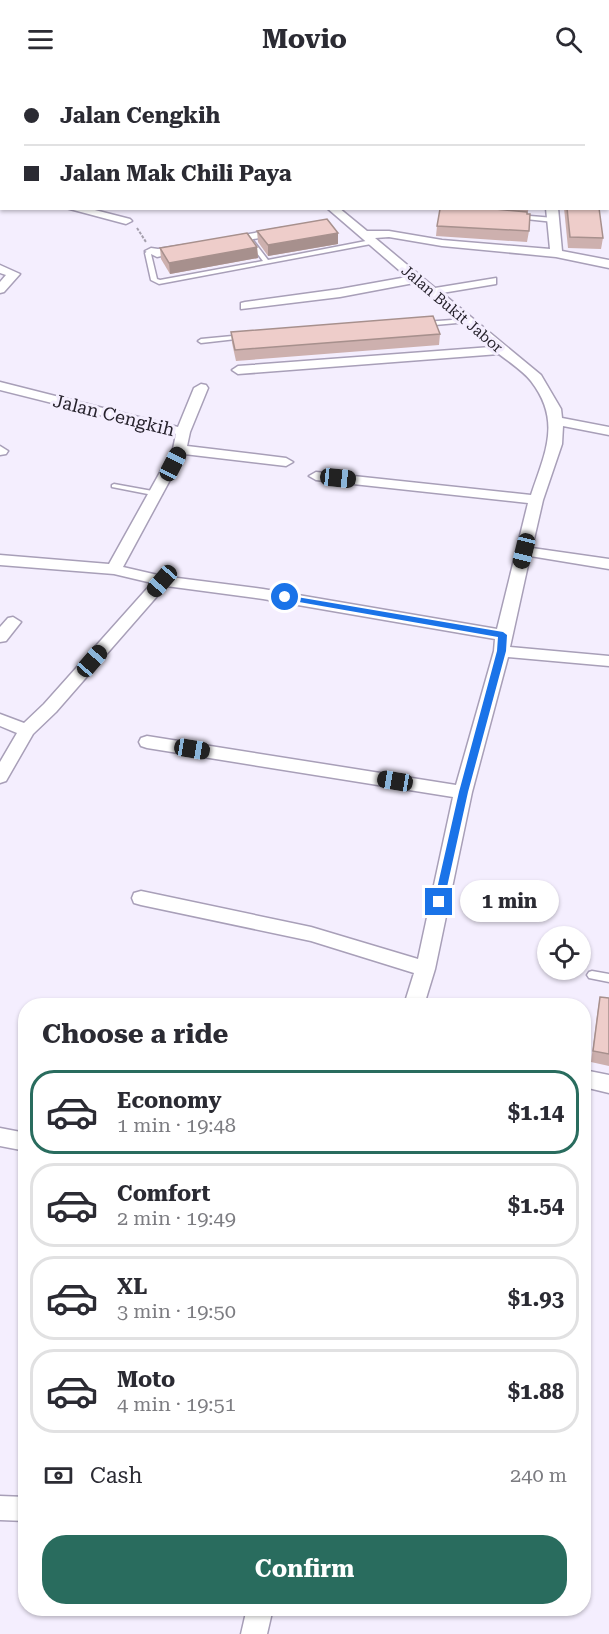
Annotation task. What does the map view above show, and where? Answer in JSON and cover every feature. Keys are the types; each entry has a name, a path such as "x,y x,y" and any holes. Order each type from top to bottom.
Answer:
{"street":[{"path":"79,210 126,221"},
{"name":"Jalan Bukit Jabor","path":"336,214 536,378 554,409 556,421"},
{"path":"553,214 556,253"},
{"path":"151,251 157,253 291,229"},
{"path":"367,238 389,234 432,242 556,253 609,264"},
{"path":"0,269 14,274 0,289"},
{"path":"245,306 340,293 415,279"},
{"path":"430,292 492,281"},
{"path":"238,370 501,350"},
{"name":"Jalan Cengkih","path":"0,387 183,432 180,449 158,494 114,569"},
{"path":"183,432 201,388"},
{"path":"416,998 425,969 463,792 536,500 555,444 556,421 609,431"},
{"path":"180,449 286,462"},
{"path":"315,476 536,500"},
{"path":"524,551 609,564"},
{"path":"0,560 114,569 162,581 263,594 502,643 609,661"},
{"path":"0,777 27,730 50,708 162,581"},
{"path":"0,637 13,622"},
{"path":"0,720 27,730"},
{"path":"147,742 463,792"},
{"path":"141,898 311,934 425,969"},
{"path":"591,1080 609,1084"},
{"path":"0,1137 18,1140"},
{"path":"0,1508 18,1509"},
{"path":"254,1634 258,1616"}],"lane":[{"path":"510,217 553,214"},
{"path":"248,237 267,262"},
{"path":"151,251 148,253 156,281 267,262 367,238"},
{"path":"420,324 466,321"},
{"path":"201,340 247,337"},
{"path":"114,486 158,494"},
{"path":"592,975 609,978"}],"path":[{"path":"126,221 139,230 151,251"}],"building":[{"path":"440,210 506,210 530,214 529,231 437,226"},
{"path":"567,210 599,210 603,238 570,237"},
{"path":"327,219 338,233 268,245 257,231"},
{"path":"247,233 257,247 169,263 160,248"},
{"path":"433,316 440,334 235,350 231,332"},
{"path":"600,997 609,998 609,1054 593,1051"}],"route":[{"path":"285,597 503,635 502,651 463,792 439,902"}]}
